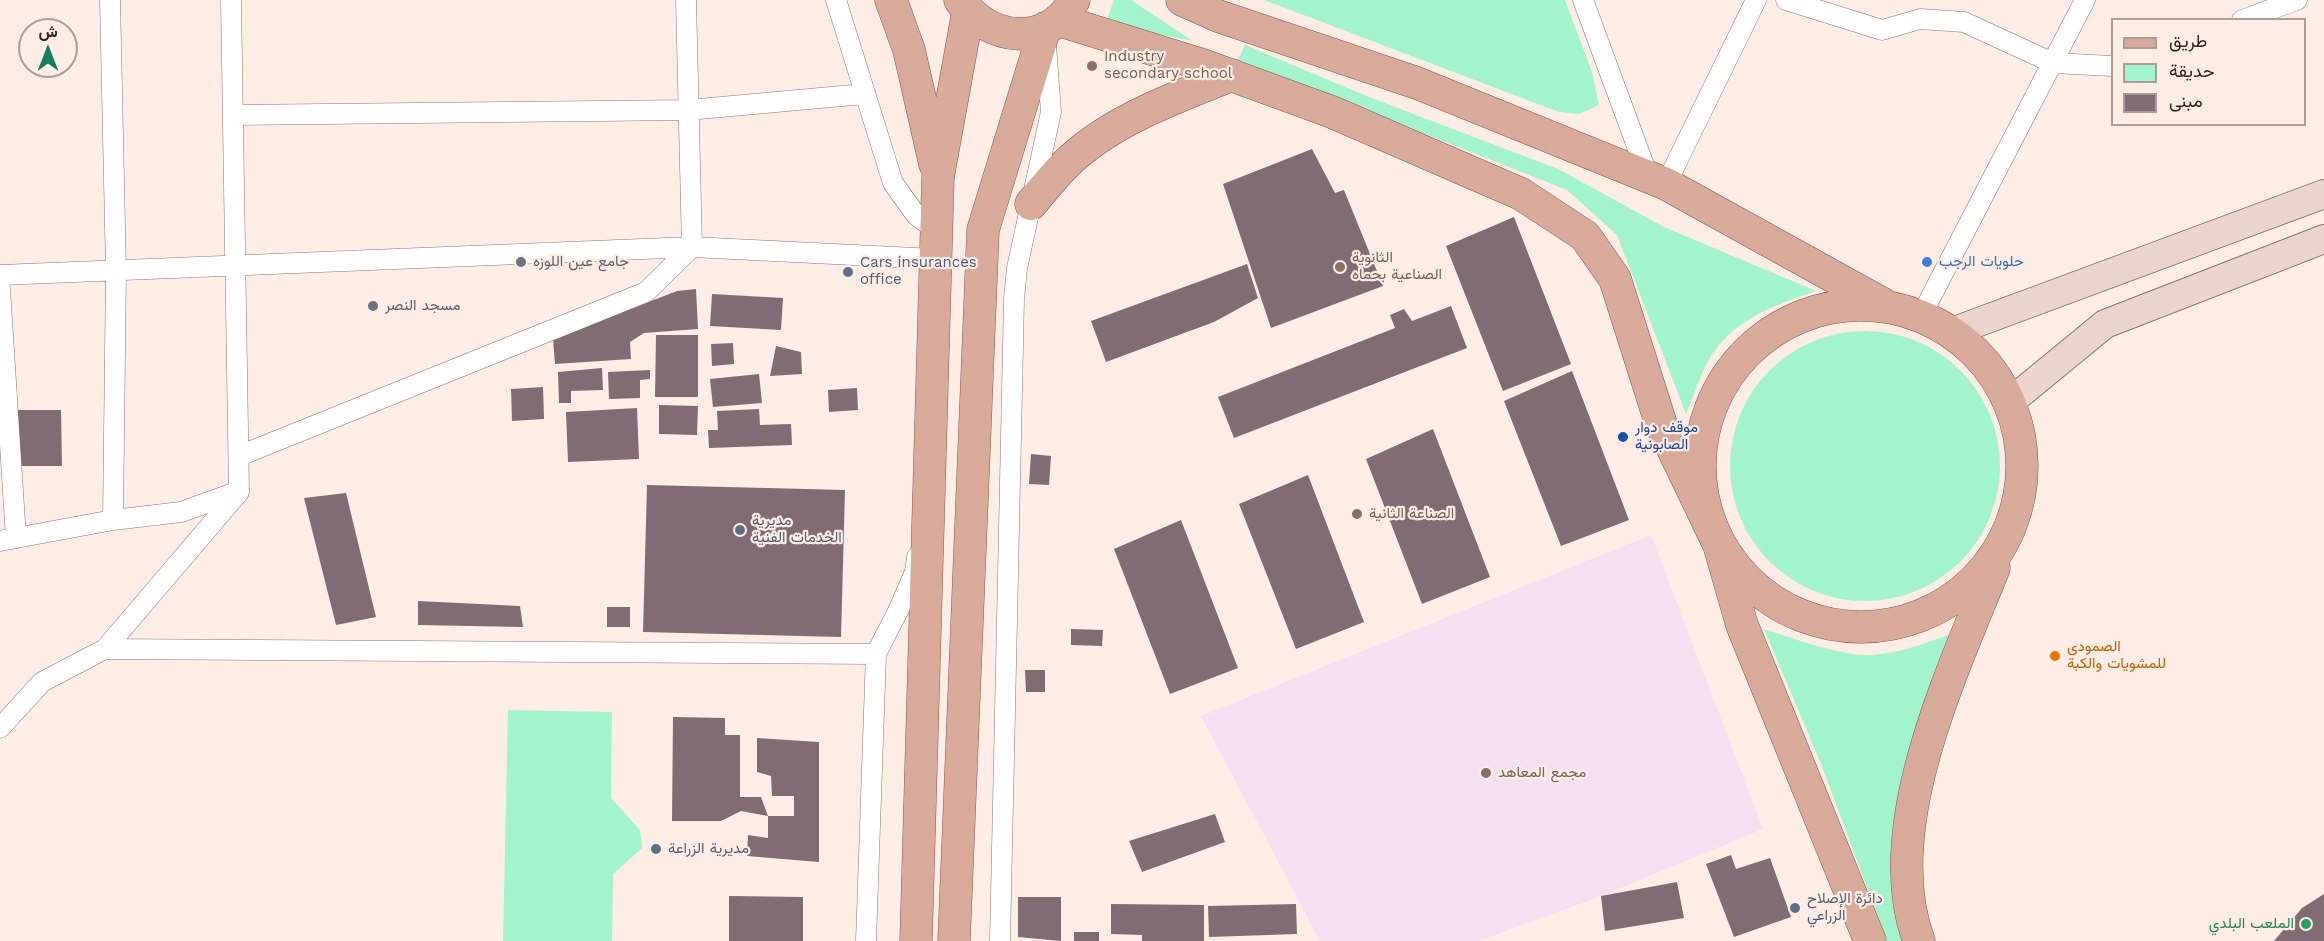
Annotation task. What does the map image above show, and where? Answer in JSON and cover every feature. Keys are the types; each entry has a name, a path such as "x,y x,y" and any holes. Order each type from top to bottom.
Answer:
{"main road":[{"path":"891,0 909,50 938,177"},
{"path":"1182,0 1417,83 1657,180 1889,307"},
{"path":"916,941 938,177 964,6"},
{"path":"964,6 984,25 1004,33 1025,34 1059,16 1232,75 1332,112 1521,194 1586,236 1615,279 1661,424 1719,544 1737,571 1760,593 1787,610 1817,622 1859,627 1880,627 1911,620 1941,607 1967,589 1989,566 2006,539"},
{"path":"1203,65 1210,8"},
{"path":"954,941 983,230 1059,16"},
{"path":"1031,204 1066,164 1108,132 1185,94 1232,75"},
{"path":"1952,332 2324,194"},
{"path":"2010,402 2104,324 2324,239"},
{"path":"1870,941 1742,625 1719,544 1704,507 1699,467 1703,427 1718,390 1736,365 1772,331 1809,313 1848,305 1889,307 1921,316 1952,332 1976,352 1989,368 2010,402 2020,436 2023,471 2019,506 1958,660 1920,770 1907,841 1911,919 1919,941"}],"street":[{"path":"110,0 116,270 113,520"},
{"path":"0,728 42,682 105,649 240,492 231,0"},
{"path":"239,456 646,292 692,247 686,0"},
{"path":"836,0 888,171 899,195 936,245"},
{"path":"1583,0 1657,180"},
{"path":"1657,180 1756,0"},
{"path":"1786,0 1882,30 1920,19 1964,22 1993,33 2053,63 2111,66"},
{"path":"1921,316 2085,0"},
{"path":"2248,18 2297,0"},
{"path":"1000,941 1014,300 1017,268 1051,112 1059,16"},
{"path":"233,116 688,110 864,94"},
{"path":"0,275 692,247 936,245"},
{"path":"0,289 8,539 113,520 181,512 240,492"},
{"path":"866,941 876,654 915,572 930,459"},
{"path":"105,649 876,654"}],"shaded area":[{"name":"مجمع المعاهد","path":"1651,535 1763,829 1601,896 1479,941 1320,941 1201,716"}],"green space":[{"path":"1114,0 1131,0 1193,41 1105,24"},
{"path":"1264,0 1565,0 1592,72 1599,105 1579,114 1559,112"},
{"path":"1245,45 1369,97 1558,169 1664,227 1816,291 1754,316 1727,336 1707,363 1686,414 1617,235 1567,190 1238,60"},
{"path":"1865,331 1904,337 1929,347 1960,371 1984,402 1994,427 2000,466 1994,505 1984,530 1960,561 1929,585 1904,595 1865,601 1826,595 1801,585 1770,561 1746,530 1736,505 1730,466 1736,427 1746,402 1770,371 1801,347 1826,337"},
{"path":"1764,629 1832,650 1860,655 1884,654 1906,649 1961,630 1894,852 1893,903 1902,941 1887,941 1821,764"},
{"path":"508,710 612,712 611,798 640,830 642,848 613,874 612,941 503,941"}],"building":[{"path":"1312,149 1335,193 1344,190 1383,286 1271,328 1223,184"},
{"path":"1514,217 1571,364 1503,391 1446,246"},
{"path":"1247,264 1258,298 1214,322 1106,362 1091,321"},
{"path":"696,289 698,329 644,333 630,342 631,359 555,364 553,339 677,291"},
{"path":"712,294 783,298 781,330 710,326"},
{"path":"1451,306 1467,348 1234,438 1218,397 1395,328 1390,315 1404,309 1412,321"},
{"path":"656,335 698,335 698,397 655,397"},
{"path":"733,343 734,364 712,366 711,344"},
{"path":"776,346 801,352 802,374 770,376"},
{"path":"602,368 603,390 571,391 571,403 559,403 558,372"},
{"path":"650,370 650,379 640,380 640,398 609,399 608,372"},
{"path":"1572,371 1629,520 1561,546 1504,401"},
{"path":"759,374 762,403 713,407 710,379"},
{"path":"543,387 544,419 512,421 511,389"},
{"path":"857,388 858,410 829,412 828,390"},
{"path":"659,405 698,406 697,435 659,434"},
{"path":"637,408 639,459 568,462 566,412"},
{"path":"759,409 760,425 791,424 792,445 709,448 708,430 718,430 717,411"},
{"path":"18,410 61,410 62,466 19,466"},
{"path":"1433,429 1490,577 1422,604 1366,459"},
{"path":"1031,454 1051,456 1049,485 1029,484"},
{"path":"1308,475 1364,622 1296,649 1239,504"},
{"path":"647,485 845,490 841,637 643,632"},
{"path":"346,493 376,617 336,625 304,498"},
{"path":"1181,520 1238,668 1170,694 1114,549"},
{"path":"418,601 520,606 523,627 418,625"},
{"path":"607,607 630,607 630,627 607,627"},
{"path":"1071,629 1103,630 1102,646 1071,645"},
{"path":"1025,670 1045,670 1045,692 1026,692"},
{"path":"673,717 725,718 725,735 740,735 740,797 761,797 768,816 741,811 721,821 672,821"},
{"path":"757,738 819,742 819,862 747,856 748,835 768,838 768,816 794,816 794,796 772,796 771,776 757,772"},
{"path":"1215,814 1225,842 1142,872 1129,841"},
{"path":"1731,855 1736,869 1770,858 1791,917 1734,937 1706,864"},
{"path":"1677,882 1684,918 1605,931 1601,896"},
{"name":"الملعب البلدي","path":"2324,894 2324,941 2274,941 2302,908"},
{"path":"729,896 803,897 803,941 729,941"},
{"path":"1018,897 1061,897 1061,941 1018,937"},
{"path":"1111,904 1204,905 1204,941 1142,941 1142,935 1111,934"},
{"path":"1296,904 1297,934 1209,937 1208,906"},
{"path":"1074,932 1099,932 1099,941 1074,941"}],"place":[{"name":"Industry secondary school","path":"1092,66"},
{"name":"جامع عين اللوزه","path":"521,262"},
{"name":"حلويات الرجب","path":"1927,262"},
{"name":"الثانوية الصناعية بحماه","path":"1340,267"},
{"name":"Cars insurances office","path":"848,272"},
{"name":"مسجد النصر","path":"373,306"},
{"name":"موقف دوار الصابونية","path":"1623,437"},
{"name":"الصناعة الثانية","path":"1357,514"},
{"name":"مديرية الخدمات الفنية","path":"740,530"},
{"name":"الصمودي للمشويات والكبة","path":"2055,656"},
{"name":"مجمع المعاهد","path":"1486,773"},
{"name":"مديرية الزراعة","path":"656,849"},
{"name":"دائرة الإصلاح الزراعي","path":"1795,908"},
{"name":"الملعب البلدي","path":"2306,924"}]}
